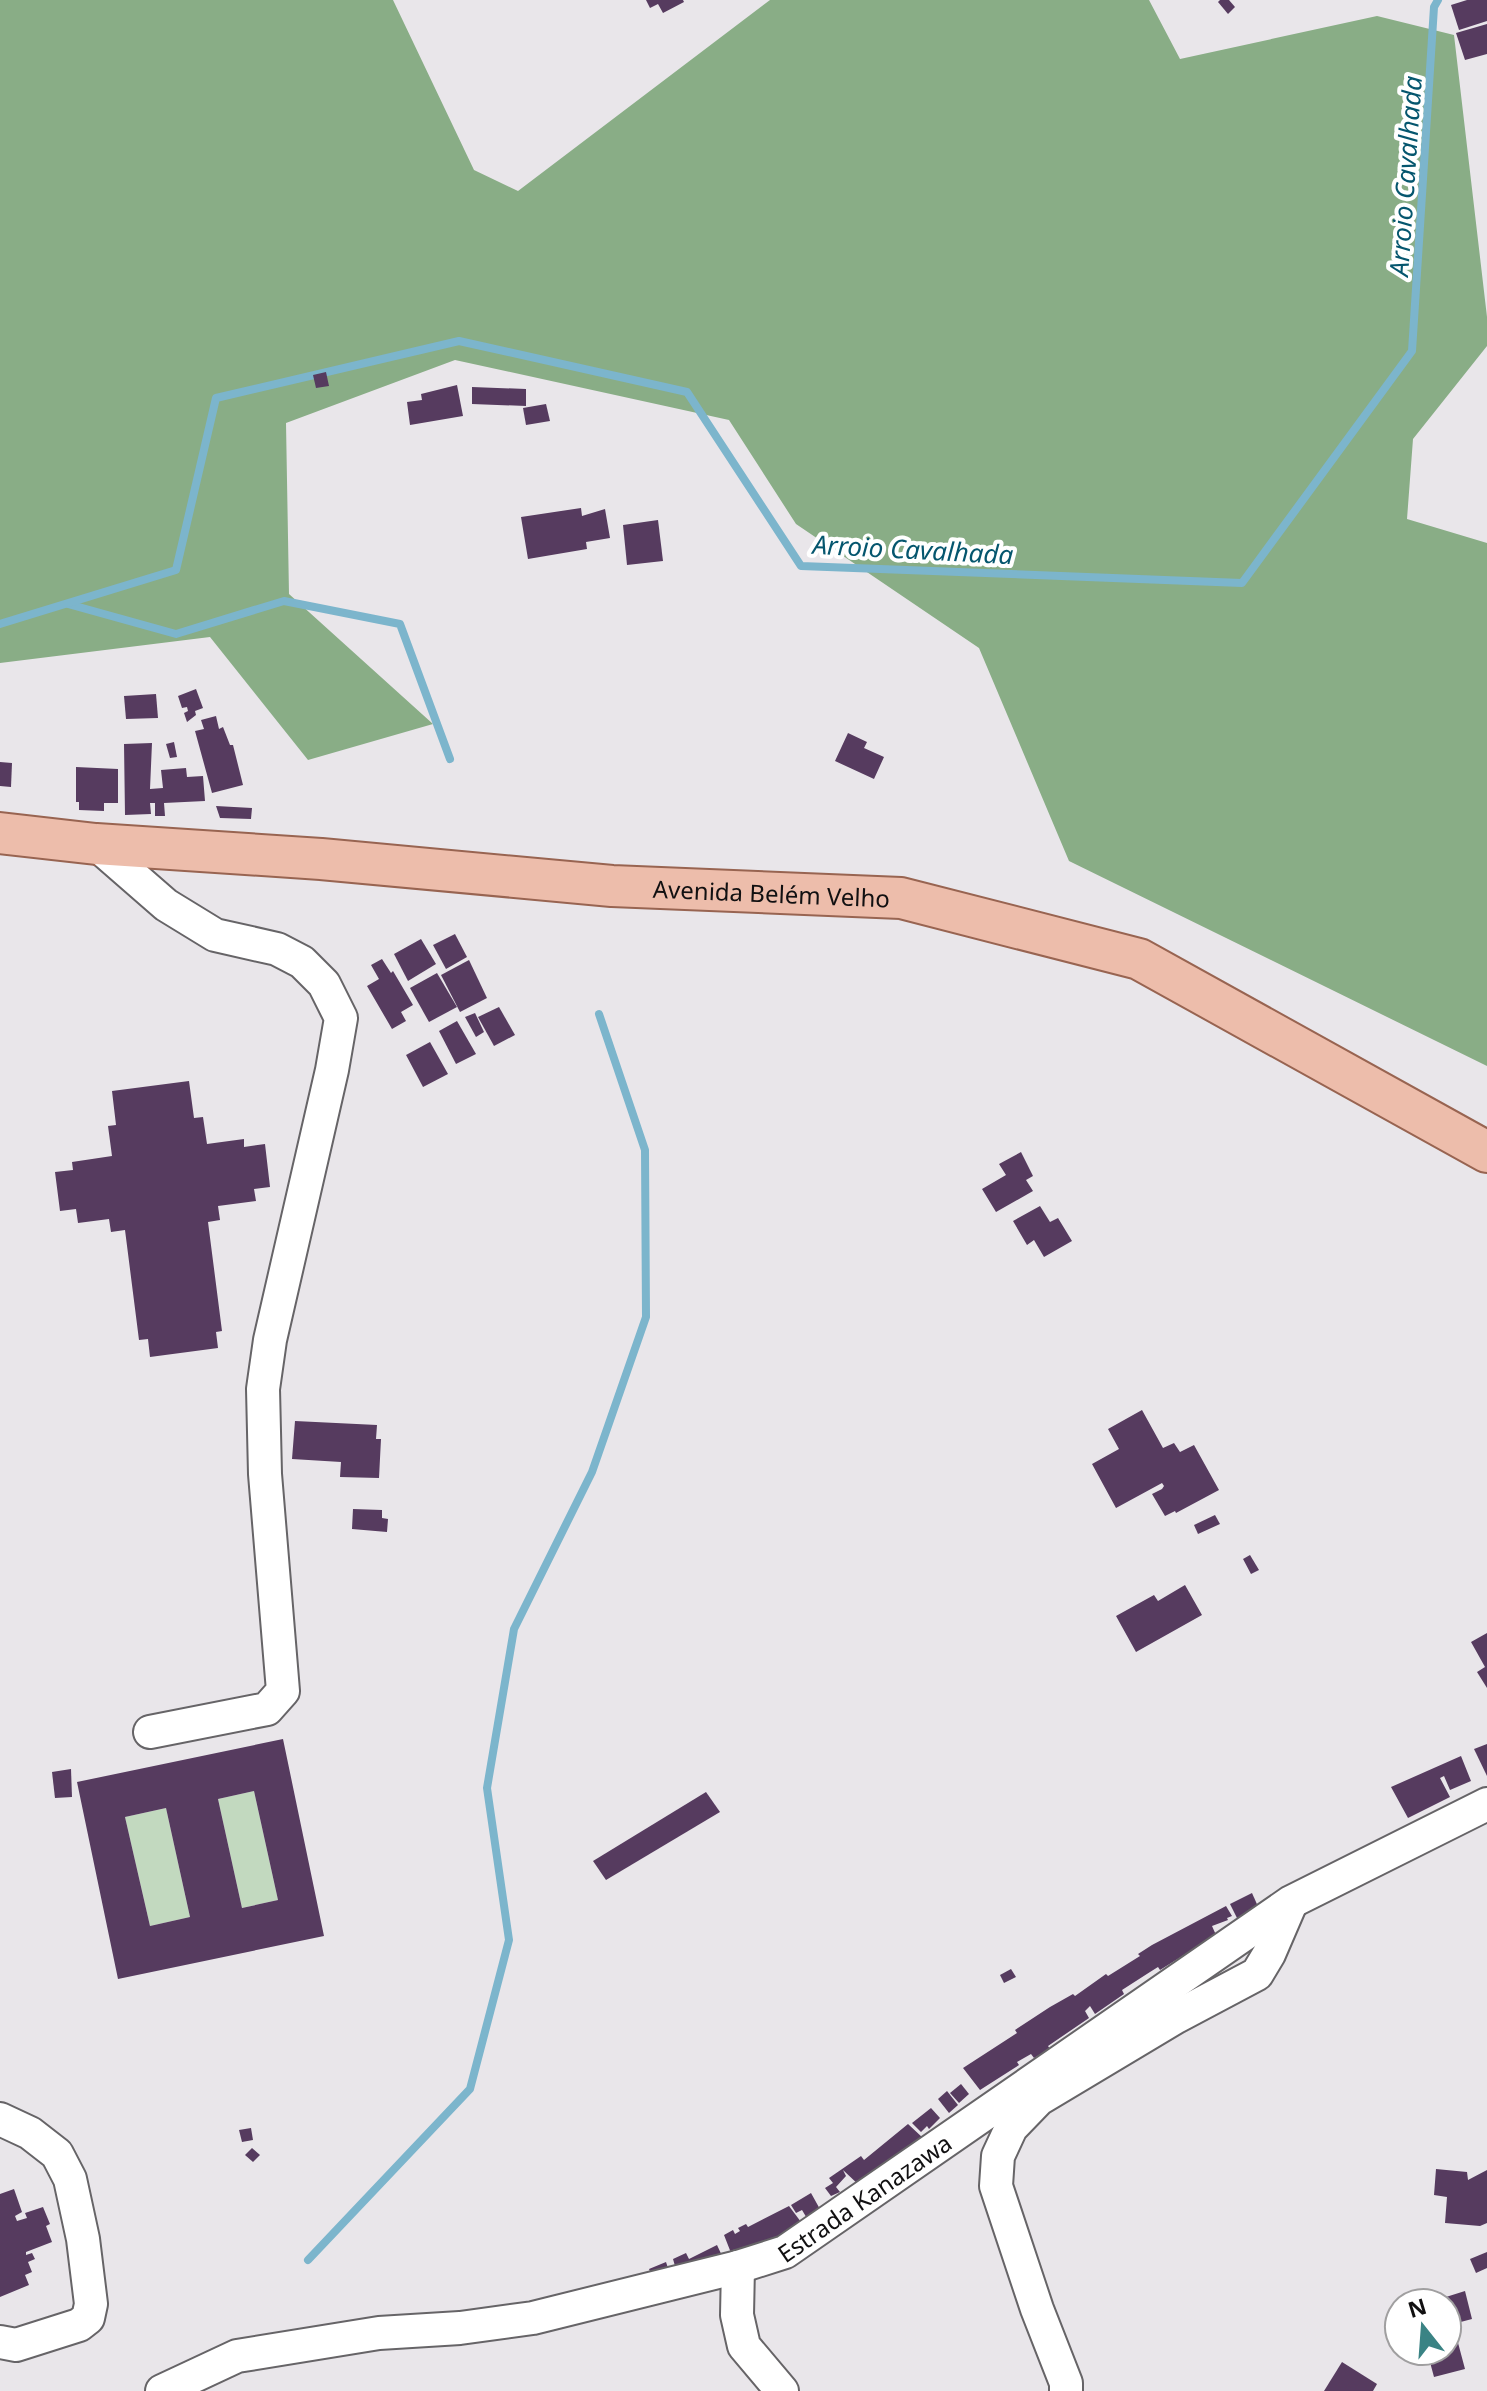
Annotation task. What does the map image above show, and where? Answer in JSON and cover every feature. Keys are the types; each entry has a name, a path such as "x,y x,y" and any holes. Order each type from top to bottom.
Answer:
{"main road":[{"name":"Avenida Belém Velho","path":"0,833 96,844 321,859 612,886 901,898 1139,959 1487,1152"}],"street":[{"path":"96,844 166,905 215,935 277,949 302,962 324,984 341,1018 332,1070 270,1340 263,1389 265,1474 283,1691 267,1709 150,1732"},
{"name":"Estrada Kanazawa","path":"162,2391 237,2356 379,2333 460,2328 533,2318 738,2267 785,2252 1291,1902 1487,1804"},
{"path":"1066,2391 1066,2383 1037,2309 996,2186 998,2156 1011,2128 1039,2099 1176,2017 1257,1974 1291,1902"},
{"path":"0,2119 30,2133 57,2154 70,2179 83,2239 91,2304 88,2318 79,2325 16,2345 0,2342"},
{"path":"738,2267 737,2315 744,2346 782,2391"}],"green space":[{"path":"0,0 393,0 474,170 518,191 770,0 1149,0 1180,59 1377,16 1454,35 1487,317 1487,346 1413,439 1407,519 1487,543 1487,1066 1069,861 979,648 796,524 729,420 455,360 286,423 289,594 433,724 308,760 210,637 0,663"},
{"path":"254,1791 278,1900 242,1908 218,1799"},
{"path":"166,1808 190,1917 150,1926 125,1817"}],"building":[{"path":"646,0 684,2 663,13 658,4 650,8"},
{"path":"1229,0 1235,7 1228,14 1218,2"},
{"path":"1467,0 1487,0 1487,21 1459,30 1451,5"},
{"path":"1487,24 1487,54 1465,60 1456,33"},
{"path":"326,372 329,386 316,388 313,375"},
{"path":"457,385 463,416 410,425 407,402 422,400 421,394"},
{"path":"472,387 526,389 526,406 472,404"},
{"path":"546,404 550,421 526,425 523,408"},
{"path":"581,508 582,516 605,509 610,538 586,542 587,549 528,559 521,517"},
{"path":"658,520 663,561 627,565 623,525"},
{"path":"196,689 203,708 195,711 196,715 187,722 184,713 188,711 187,707 182,708 178,696"},
{"path":"156,694 158,718 126,719 124,696"},
{"path":"216,716 219,729 223,727 230,745 233,745 243,785 212,793 195,731 204,729 201,720"},
{"path":"848,733 867,742 864,748 884,757 874,779 835,761"},
{"path":"174,742 177,757 170,758 166,744"},
{"path":"152,743 150,789 163,788 161,770 186,768 187,777 203,776 205,801 164,803 165,816 155,816 155,803 150,803 151,814 125,815 124,744"},
{"path":"0,762 12,763 11,787 0,786"},
{"path":"76,767 118,769 118,803 104,803 104,811 79,810 79,802 76,802"},
{"path":"216,806 252,808 251,819 220,818"},
{"path":"455,934 467,957 446,969 433,945"},
{"path":"421,939 436,964 408,981 394,954"},
{"path":"382,959 391,973 393,971 413,1005 401,1012 406,1021 392,1029 367,986 379,979 371,965"},
{"path":"469,960 487,998 460,1012 441,975"},
{"path":"437,973 457,1007 429,1022 410,988"},
{"path":"499,1007 515,1035 494,1046 478,1017"},
{"path":"475,1013 484,1032 476,1037 465,1017"},
{"path":"457,1021 476,1054 456,1064 439,1031"},
{"path":"430,1042 448,1074 423,1087 406,1055"},
{"path":"189,1081 194,1118 203,1117 207,1144 244,1139 244,1147 265,1144 270,1187 254,1189 256,1201 218,1206 220,1220 208,1222 222,1331 216,1332 218,1348 150,1357 148,1339 139,1340 125,1230 111,1232 109,1219 78,1223 76,1209 60,1211 55,1172 73,1170 72,1162 112,1156 108,1126 116,1125 112,1091"},
{"path":"1021,1152 1033,1176 1026,1180 1033,1191 996,1212 982,1189 1006,1175 999,1164"},
{"path":"1040,1206 1050,1222 1058,1218 1072,1241 1044,1257 1034,1240 1027,1245 1013,1221"},
{"path":"1142,1410 1163,1448 1174,1443 1180,1452 1194,1445 1219,1490 1165,1516 1152,1494 1162,1489 1162,1483 1116,1508 1092,1464 1119,1449 1108,1429"},
{"path":"295,1421 377,1425 376,1439 381,1439 379,1478 340,1477 341,1462 292,1459"},
{"path":"353,1509 382,1510 382,1518 388,1519 387,1532 352,1529"},
{"path":"1215,1515 1220,1524 1198,1534 1194,1525"},
{"path":"1250,1555 1259,1570 1251,1574 1243,1559"},
{"path":"1185,1585 1202,1615 1136,1652 1116,1616 1154,1595 1158,1601"},
{"path":"1487,1633 1487,1688 1477,1672 1485,1667 1471,1642"},
{"path":"283,1739 324,1936 118,1979 77,1782","holes":["254,1791 278,1900 242,1908 218,1799","166,1808 190,1917 150,1926 125,1817"]},
{"path":"1487,1744 1487,1776 1474,1749"},
{"path":"1461,1756 1471,1781 1450,1790 1444,1776 1440,1778 1450,1797 1408,1818 1391,1787"},
{"path":"71,1769 72,1797 55,1798 52,1772"},
{"path":"706,1792 720,1812 606,1880 593,1861"},
{"path":"1252,1893 1260,1911 1239,1922 1230,1904"},
{"path":"1226,1906 1232,1916 1212,1926 1216,1935 1122,1990 1124,1994 1095,2014 1090,2006 1085,2011 1089,2018 1048,2046 1050,2049 1034,2058 1031,2054 1017,2062 1019,2065 980,2090 963,2068 1050,2007 1073,1994 1075,1996 1106,1974 1108,1976 1152,1945"},
{"path":"1011,1969 1016,1977 1004,1983 1000,1975"},
{"path":"961,2084 969,2094 959,2103 950,2093"},
{"path":"947,2091 958,2105 949,2113 938,2099"},
{"path":"931,2108 940,2118 921,2132 912,2123"},
{"path":"908,2124 923,2138 861,2187 843,2170 846,2176 836,2187 840,2192 831,2196 825,2188 833,2183 829,2178 861,2156 864,2160"},
{"path":"251,2128 253,2140 242,2142 239,2130"},
{"path":"252,2148 260,2155 253,2162 245,2155"},
{"path":"1436,2169 1467,2172 1468,2180 1487,2170 1487,2223 1480,2226 1445,2223 1447,2197 1434,2195"},
{"path":"14,2189 22,2212 15,2216 17,2221 27,2218 25,2213 43,2207 50,2224 46,2226 52,2242 26,2252 26,2255 32,2253 35,2259 28,2262 32,2272 25,2275 29,2285 0,2297 0,2194"},
{"path":"811,2193 821,2211 808,2220 802,2210 796,2213 791,2205"},
{"path":"789,2206 801,2222 733,2258 724,2235 733,2230 735,2234 740,2231 738,2228 746,2224 748,2227"},
{"path":"717,2245 724,2260 655,2284 649,2269 666,2262 668,2268 675,2266 673,2259 686,2253 689,2259"},
{"path":"1487,2252 1487,2268 1476,2273 1470,2259"},
{"path":"1463,2292 1472,2319 1463,2321"},
{"path":"1342,2362 1377,2384 1373,2391 1324,2391"},
{"path":"1463,2362 1465,2369 1434,2377 1431,2367 1463,2367"}],"waterway":[{"name":"Arroio Cavalhada","path":"0,624 176,570 216,398 459,341 687,392 801,566 1242,583 1412,351 1434,7 1438,0"},
{"path":"68,604 176,634 284,601 400,624 450,759"},
{"path":"308,2260 470,2089 509,1940 487,1788 514,1629 592,1472 646,1317 645,1150 599,1014"}]}
